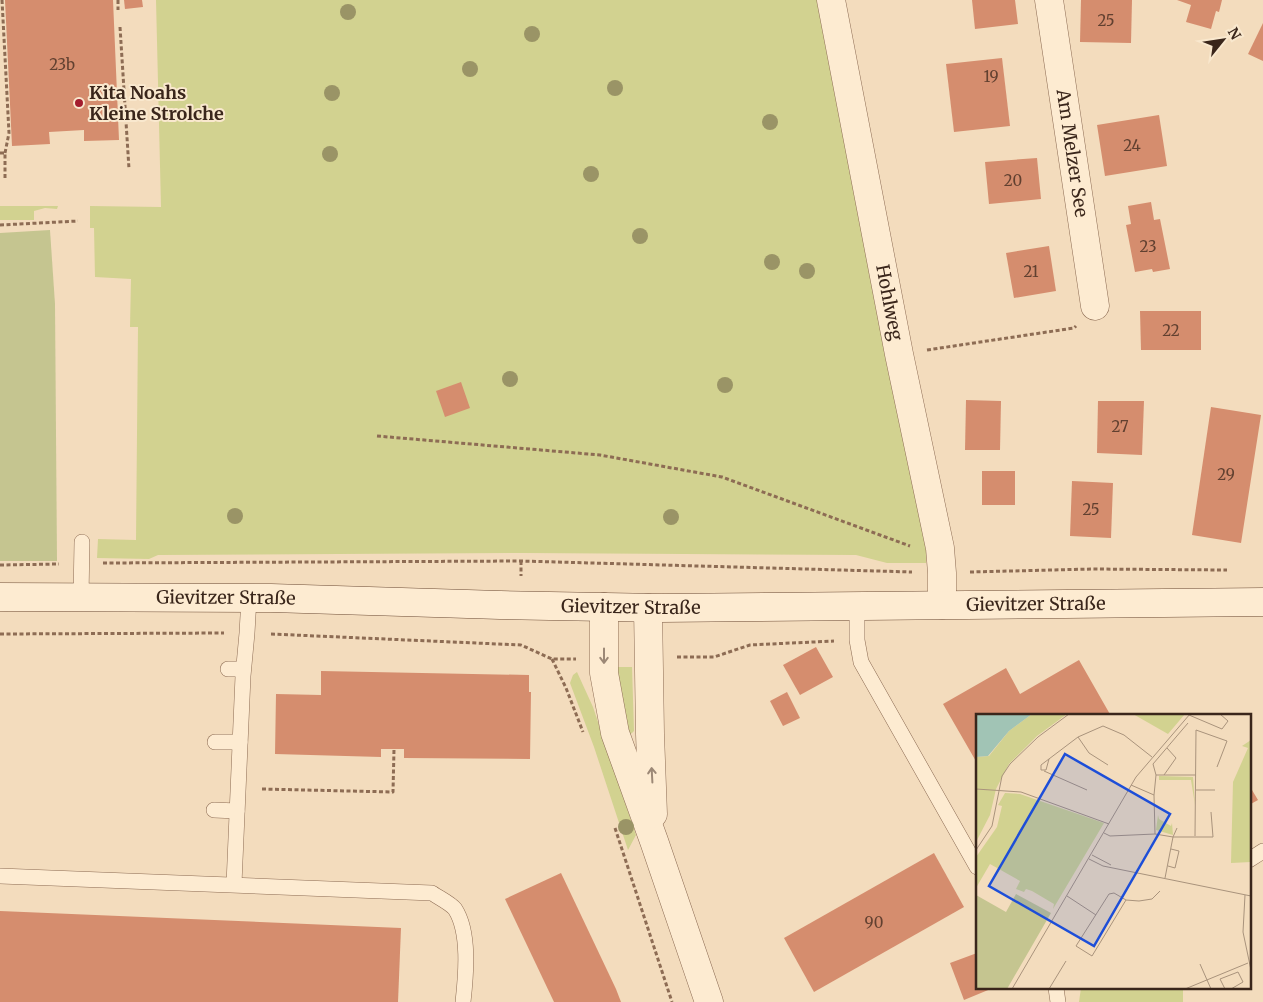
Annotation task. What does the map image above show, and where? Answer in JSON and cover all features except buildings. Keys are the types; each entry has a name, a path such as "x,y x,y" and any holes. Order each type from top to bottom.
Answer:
{"street":[{"name":"Hohlweg","path":"832,0 899,354 941,560 942,605"},
{"name":"Am Melzer See","path":"1049,0 1095,306"},
{"name":"Gievitzer Straße","path":"0,597 248,598 648,608 1263,602"},
{"path":"604,607 604,673 615,734 709,1002"},
{"path":"648,608 654,841"}],"lane":[{"path":"81,597 82,542"},
{"path":"234,884 240,742 236,669 247,633 248,598"},
{"path":"857,606 857,640 861,662 976,865"},
{"path":"215,742 240,742"},
{"path":"214,810 237,811"},
{"path":"1250,859 1263,851"},
{"path":"0,876 432,893 454,908 464,930 466,973 463,1002"}],"path":[{"path":"2,0 9,133 5,153 5,178"},
{"path":"118,0 118,10"},
{"path":"120,27 129,169"},
{"path":"0,153 5,153"},
{"path":"0,225 78,221"},
{"path":"899,354 1074,328 1088,319 1095,306"},
{"path":"377,436 600,455 722,476 918,549 941,560"},
{"path":"0,565 82,563 941,560 1093,569 1236,571"},
{"path":"0,634 247,633 521,645 552,659 604,658"},
{"path":"648,658 714,657 750,645 857,640"},
{"path":"552,659 566,688 586,741"},
{"path":"238,789 393,792 394,749"},
{"path":"614,824 672,1002"}],"green space":[{"path":"156,0 818,0 927,550 926,563 887,563 856,555 524,553 158,555 149,559 97,558 98,539 136,540 138,327 130,327 131,279 95,277 94,228 90,228 90,206 161,207"},
{"path":"0,206 58,206 57,209 45,208 34,211 34,220 0,220"},
{"path":"50,230 55,304 57,561 0,561 0,233"},
{"path":"616,667 632,667 634,731 630,734 627,731"},
{"path":"577,672 593,707 636,835 628,850 594,747 570,683 573,675"},
{"path":"1081,990 1183,990 1183,1002 1079,1002"}],"place":[{"name":"Kita Noahs Kleine Strolche","path":"79,103"}]}
